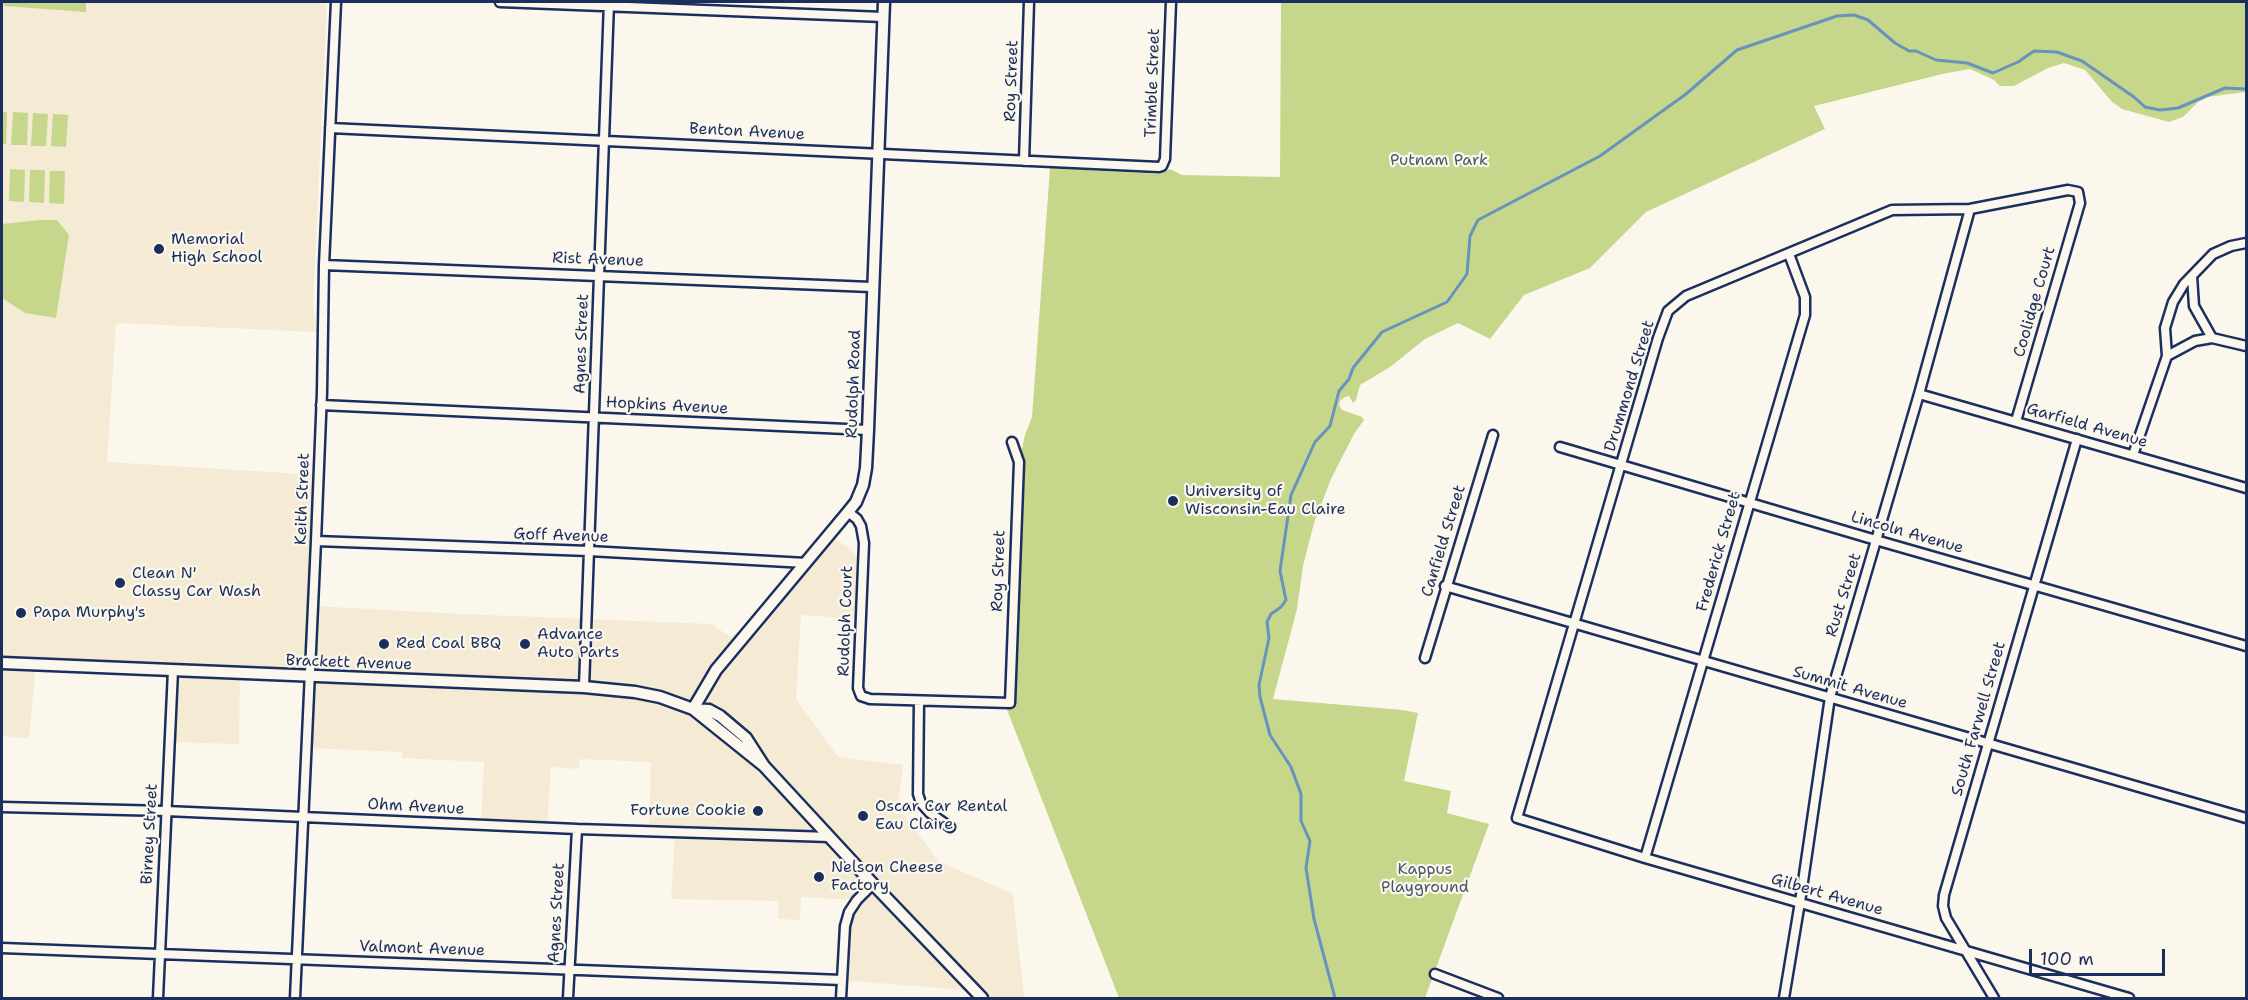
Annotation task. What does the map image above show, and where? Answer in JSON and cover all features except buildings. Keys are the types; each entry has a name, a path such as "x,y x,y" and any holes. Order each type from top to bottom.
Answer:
{"main road":[{"name":"Rudolph Road","path":"693,709 706,684 720,665 849,512 860,494 865,477 884,2"},
{"name":"Brackett Avenue","path":"2,663 584,687 648,694 693,709"},
{"path":"693,709 764,766 982,999"}],"street":[{"name":"Keith Street","path":"295,999 316,541 324,265 336,2"},
{"path":"500,2 609,4 883,17"},
{"name":"Roy Street","path":"1024,161 1029,2"},
{"name":"Trimble Street","path":"1162,166 1165,159 1171,2"},
{"name":"Agnes Street","path":"584,687 609,4"},
{"name":"Benton Avenue","path":"330,128 1155,168 1162,166"},
{"name":"Drummond Street","path":"1517,818 1658,338 1668,311 1686,296 1892,210 1970,209 2068,190 2078,192"},
{"name":"Coolidge Court","path":"2016,421 2080,203 2078,192"},
{"name":"Rust Street","path":"1784,999 1830,697 1919,394 1970,209"},
{"path":"2133,455 2167,356 2165,328 2173,302 2192,275 2213,254 2230,246 2247,243"},
{"name":"Frederick Street","path":"1645,858 1805,315 1805,297 1789,254"},
{"name":"Rist Avenue","path":"324,265 872,287"},
{"path":"2192,275 2194,306 2212,338"},
{"path":"2167,356 2195,341 2212,338 2247,346"},
{"name":"Garfield Avenue","path":"1919,394 2247,488"},
{"name":"Hopkins Avenue","path":"321,405 868,430"},
{"name":"Canfield Street","path":"1425,657 1493,435"},
{"name":"South Farwell Street","path":"1994,999 1946,918 1943,906 1944,895 2077,439"},
{"name":"Roy Street","path":"1010,703 1018,462 1012,442"},
{"name":"Lincoln Avenue","path":"1560,447 2247,646"},
{"name":"Rudolph Court","path":"849,512 861,526 864,543 858,688 861,696 870,699 1010,703"},
{"name":"Goff Avenue","path":"316,541 589,551 806,563"},
{"name":"Summit Avenue","path":"1445,586 2247,818"},
{"name":"Birney Street","path":"158,999 173,670"},
{"path":"919,701 918,794 921,803 930,813 950,827"},
{"name":"Ohm Avenue","path":"2,807 166,811 577,829 830,837"},
{"name":"Gilbert Avenue","path":"1517,818 1645,858 2129,999"},
{"name":"Agnes Street","path":"568,999 577,829"},
{"path":"841,999 845,926 849,912 857,900 873,884"},
{"name":"Valmont Avenue","path":"2,948 842,980"},
{"path":"1435,974 1498,999"}],"shaded area":[{"path":"2,2 327,2 313,306 317,332 116,323 107,462 319,475 313,606 712,624 730,637 756,621 829,536 845,545 864,562 861,619 801,615 796,699 838,757 903,765 898,807 938,861 1013,894 1024,998 982,998 975,991 842,980 845,926 856,900 801,897 800,920 778,919 779,901 671,899 675,833 649,831 651,762 580,759 579,769 551,767 547,828 481,825 484,762 402,758 402,752 306,748 309,677 240,673 239,744 170,742 173,670 36,664 29,738 2,736"}],"green space":[{"path":"4,2 86,2 86,12 4,6"},
{"name":"Putnam Park","path":"1281,2 2246,2 2246,92 2207,97 2198,102 2183,117 2169,122 2122,109 2112,102 2085,70 2064,63 2048,68 2014,86 2000,86 1994,80 1970,69 1814,106 1825,129 1646,212 1590,268 1524,295 1490,339 1458,323 1425,339 1390,367 1360,385 1353,403 1349,396 1340,401 1339,405 1342,410 1362,417 1364,420 1354,434 1331,479 1314,523 1303,566 1297,609 1273,699 1418,713 1404,781 1451,791 1447,813 1489,824 1425,998 1119,998 1006,707 1009,706 1019,462 1032,417 1050,168 1161,174 1170,169 1182,175 1280,177"},
{"path":"2,112 7,112 6,144 2,144"},
{"path":"13,112 28,113 27,145 11,145"},
{"path":"33,113 48,114 46,146 31,146"},
{"path":"53,114 68,115 66,147 51,146"},
{"path":"10,169 25,170 24,202 9,201"},
{"path":"30,170 45,170 44,203 29,202"},
{"path":"50,171 65,171 64,204 49,203"},
{"path":"57,220 69,235 56,318 25,313 2,298 2,224"}],"waterway":[{"path":"1335,998 1314,919 1306,868 1310,841 1301,821 1301,794 1291,767 1270,735 1260,697 1259,685 1269,638 1267,622 1271,614 1286,600 1280,571 1291,495 1315,442 1330,426 1339,391 1349,379 1353,368 1382,332 1447,302 1467,274 1470,236 1478,220 1600,156 1686,94 1737,50 1837,16 1854,15 1868,20 1895,43 1909,51 1916,51 1936,60 1967,63 1993,73 2018,62 2034,51 2057,52 2082,61 2145,107 2160,110 2178,108 2225,88 2246,89"}],"place":[{"name":"Memorial High School","path":"159,249"},
{"name":"University of Wisconsin-Eau Claire","path":"1173,501"},
{"name":"Clean N' Classy Car Wash","path":"120,583"},
{"name":"Papa Murphy's","path":"21,613"},
{"name":"Red Coal BBQ","path":"384,644"},
{"name":"Advance Auto Parts","path":"525,644"},
{"name":"Fortune Cookie","path":"758,811"},
{"name":"Oscar Car Rental Eau Claire","path":"863,816"},
{"name":"Nelson Cheese Factory","path":"819,877"}],"park label":[{"name":"Kappus Playground","path":"1425,879"}]}
